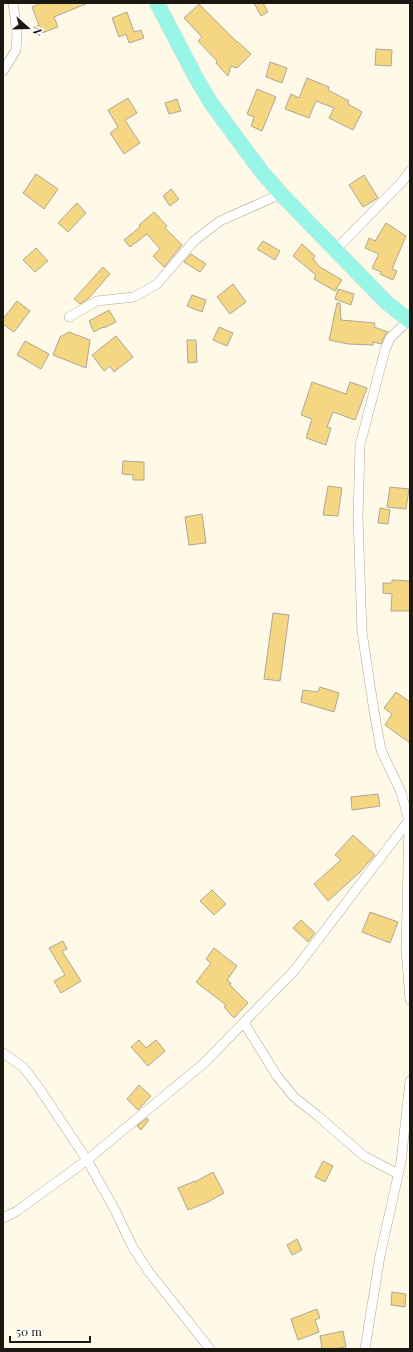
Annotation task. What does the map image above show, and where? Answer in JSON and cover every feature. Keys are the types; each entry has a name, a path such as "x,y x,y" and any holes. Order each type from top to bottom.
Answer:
{"main road":[{"path":"157,3 195,76 212,103 261,171 281,194 386,302 409,320"}],"street":[{"path":"3,71 16,50 17,34 13,3"},
{"path":"335,250 402,182 410,171"},
{"path":"69,317 97,301 134,296 157,284 194,241 220,221 281,194"},
{"path":"409,320 390,338 385,350 370,406 360,445 358,518 362,632 374,712 381,750 401,792 409,820 406,949 410,1000"},
{"path":"3,1218 17,1211 87,1160 203,1064 294,971 409,820"},
{"path":"244,1023 277,1076 294,1097 364,1156 398,1174"},
{"path":"3,1053 22,1067 37,1085 87,1160 115,1210 132,1246 149,1272 210,1349"},
{"path":"365,1349 380,1256 398,1174 406,1163 410,1081"}],"building":[{"path":"41,3 88,3 54,17 58,27 39,34 36,26 39,25 32,7"},
{"path":"254,3 263,3 268,12 261,16"},
{"path":"199,4 251,54 237,68 231,66 228,76 216,63 217,61 198,41 202,37 184,18"},
{"path":"127,12 134,32 141,30 144,38 129,43 126,34 119,37 112,18"},
{"path":"376,49 392,50 391,66 375,65"},
{"path":"270,62 287,68 282,83 266,77"},
{"path":"307,78 329,87 328,90 349,101 348,104 362,112 353,130 329,118 334,108 316,101 309,118 285,109 291,94 299,98"},
{"path":"257,89 276,97 262,131 251,126 254,117 247,114"},
{"path":"128,98 137,113 125,120 140,143 124,154 110,133 118,127 108,110"},
{"path":"177,99 181,111 169,114 165,103"},
{"path":"36,174 58,189 44,209 23,193"},
{"path":"364,175 378,198 363,207 349,185"},
{"path":"171,189 179,199 170,206 163,196"},
{"path":"77,203 86,213 68,232 58,223"},
{"path":"154,212 167,226 165,228 182,245 164,267 153,256 160,249 147,234 130,247 124,240 140,227 139,225"},
{"path":"386,223 406,236 392,269 397,271 393,280 380,274 381,272 372,268 379,254 365,248 369,238 375,241"},
{"path":"263,241 280,251 275,260 257,249"},
{"path":"302,244 315,256 313,259 320,267 342,280 335,291 314,279 316,275 293,256"},
{"path":"36,248 48,261 35,272 23,260"},
{"path":"191,254 206,264 200,272 184,262"},
{"path":"103,267 110,274 88,299 80,304 74,299"},
{"path":"233,284 246,302 230,314 217,297"},
{"path":"338,289 354,294 351,305 335,299"},
{"path":"192,295 206,300 202,312 187,306"},
{"path":"17,301 30,311 14,332 3,324 3,319"},
{"path":"337,303 340,303 341,320 375,323 374,327 388,332 381,344 373,342 373,345 348,344 329,340"},
{"path":"109,310 116,322 94,332 89,321"},
{"path":"219,327 233,333 227,346 213,340"},
{"path":"69,332 90,340 86,368 53,355 60,337"},
{"path":"116,336 133,357 114,372 110,366 104,371 92,355"},
{"path":"187,340 196,340 197,362 188,363"},
{"path":"25,341 49,354 41,369 17,355"},
{"path":"312,382 346,394 350,382 367,388 355,420 333,412 327,427 331,428 326,445 306,438 312,419 301,415"},
{"path":"123,461 144,462 144,480 133,480 133,475 122,474"},
{"path":"328,486 342,488 338,516 323,515"},
{"path":"390,487 409,489 406,509 387,507"},
{"path":"380,508 390,510 388,524 378,523"},
{"path":"202,514 206,543 189,545 185,517"},
{"path":"392,580 410,581 410,611 391,611 392,594 383,593 383,583 392,583"},
{"path":"273,613 289,615 280,681 264,679"},
{"path":"320,687 339,693 334,712 301,702 303,690 318,692"},
{"path":"396,692 410,702 410,743 385,725 392,714 384,708"},
{"path":"378,794 380,806 352,810 351,797"},
{"path":"353,835 375,855 360,872 328,901 314,884 341,860 335,855"},
{"path":"212,890 226,904 214,915 200,901"},
{"path":"370,912 398,922 390,943 362,932"},
{"path":"301,920 315,933 308,942 293,928"},
{"path":"63,941 67,949 62,951 81,981 61,993 54,981 65,975 49,948"},
{"path":"214,948 237,966 227,980 248,1003 234,1018 224,1007 226,1005 196,982 211,963 206,959"},
{"path":"139,1040 146,1048 156,1040 165,1051 148,1066 131,1047"},
{"path":"139,1085 151,1096 138,1110 127,1099"},
{"path":"147,1118 149,1120 141,1130 137,1126"},
{"path":"323,1161 333,1166 325,1182 315,1177"},
{"path":"213,1172 224,1193 208,1202 188,1210 178,1188 195,1182"},
{"path":"297,1239 302,1250 292,1255 287,1245"},
{"path":"392,1292 406,1294 405,1307 391,1305"},
{"path":"317,1309 320,1318 315,1320 319,1332 298,1340 291,1319"},
{"path":"343,1331 346,1347 322,1349 320,1336"}]}
